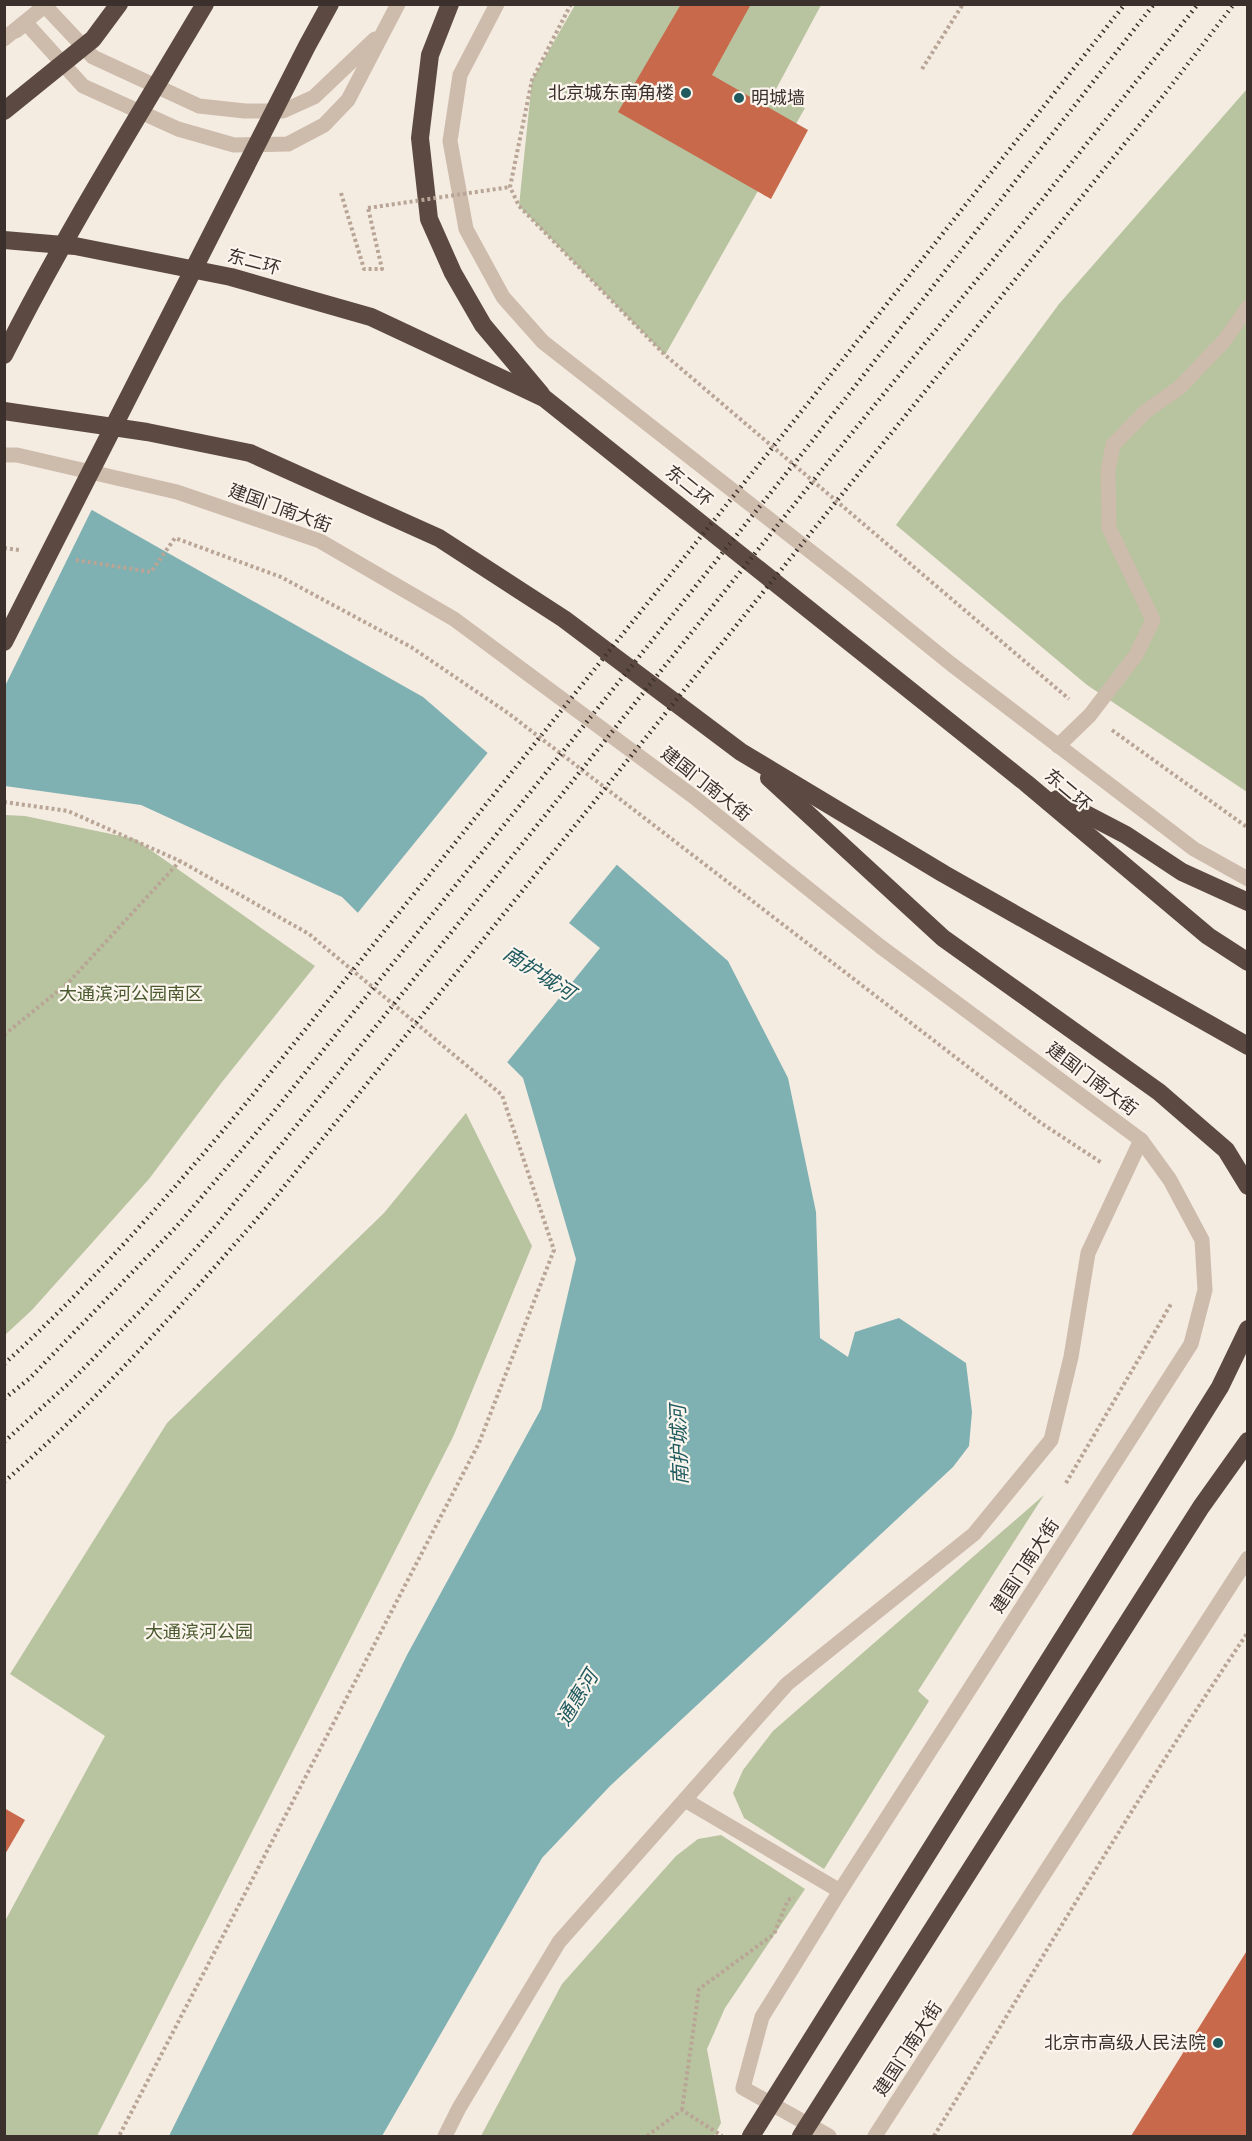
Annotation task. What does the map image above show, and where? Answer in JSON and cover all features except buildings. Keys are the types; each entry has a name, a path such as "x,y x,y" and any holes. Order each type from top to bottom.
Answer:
{"highway":[{"path":"4,111 93,39 119,4"},
{"path":"4,355 38,287 81,210 205,4"},
{"path":"4,642 330,4"},
{"path":"450,4 430,55 420,138 429,219 453,273 483,325 544,398"},
{"name":"东二环","path":"4,240 75,246 231,277 360,314 382,322 544,398 1026,783 1208,936 1248,962"},
{"path":"4,411 147,432 250,453 439,538 564,619 741,752 943,938 1159,1092 1226,1150 1248,1185"},
{"path":"741,752 954,880 1248,1047"},
{"path":"1026,783 1126,835 1182,872 1248,902"},
{"path":"751,2136 1220,1388 1248,1329"},
{"path":"801,2136 1201,1508 1248,1441"}],"street":[{"path":"26,23 83,86 178,129 234,145 288,144 324,125 348,100 398,4"},
{"path":"497,4 460,75 450,141 465,229 503,297 543,342 856,586 951,664 1194,849 1248,879"},
{"path":"4,39 46,5 93,57 199,106 245,111 283,111 314,97 383,30"},
{"path":"1058,746 1090,715 1136,655 1153,620 1109,528 1108,471 1113,445 1146,411 1179,388 1224,341 1248,307"},
{"name":"建国门南大街","path":"4,455 17,455 177,492 320,541 454,619 694,797 881,947 1141,1140 1170,1180 1202,1240 1205,1290 1191,1344 840,1891 762,2017 743,2088 829,2136"},
{"path":"445,2136 459,2108 559,1942 787,1684 974,1534 1051,1440 1071,1357 1088,1253 1141,1140"},
{"name":"建国门南大街","path":"875,2136 1248,1558"},
{"path":"685,1800 840,1891"}],"path":[{"path":"572,4 532,80 510,188 519,206 664,355 1090,715 1248,828"},
{"path":"922,69 963,4"},
{"path":"341,193 364,269 382,269 368,208 510,188"},
{"path":"72,559 152,572 175,538 281,577 411,647 517,720 1041,1123 1124,1177"},
{"path":"4,548 27,552"},
{"path":"4,802 68,811 180,861 309,934 502,1095 554,1250 479,1443 119,2136"},
{"path":"4,1035 68,983 180,861"},
{"path":"1064,1487 1176,1296"},
{"path":"934,2136 1131,1814 1248,1632"},
{"path":"647,2136 682,2110 699,1989 774,1934 788,1900 824,1882"},
{"path":"682,2110 724,2136"}],"green space":[{"path":"575,5 821,5 775,91 805,108 665,355 519,206 532,80"},
{"path":"1247,89 1247,792 1087,685 896,525 1059,304"},
{"name":"大通滨河公园南区","path":"5,815 25,816 135,839 315,966 222,1082 149,1179 32,1310 5,1335"},
{"name":"大通滨河公园","path":"466,1113 532,1246 453,1437 97,2136 5,2136 5,1921 105,1736 10,1674 167,1423 384,1213"},
{"path":"1044,1495 918,1691 929,1701 824,1869 744,1818 733,1793 743,1770 773,1731"},
{"path":"721,1835 805,1889 725,2008 707,2049 721,2123 714,2136 481,2136 562,1984 676,1856 698,1839"}],"water":[{"path":"92,510 423,697 728,961 788,1078 816,1212 820,1338 848,1357 855,1332 899,1318 966,1363 972,1412 969,1446 953,1467 610,1786 542,1858 382,2136 169,2136 407,1655 541,1409 576,1259 523,1078 342,897 141,805 5,786 5,526"}],"pier":[{"path":"93,507 5,686 4,523"},
{"path":"490,750 619,862 569,923 600,948 505,1065 356,915"}],"railway":[{"path":"4,1364 130,1237 247,1102 1125,4"},
{"path":"4,1399 30,1378 177,1226 268,1119 805,450 1154,4"},
{"path":"4,1442 70,1382 146,1305 220,1221 1198,4"},
{"path":"4,1482 111,1381 274,1199 1163,96 1234,4"}],"place":[{"name":"北京城东南角楼","path":"686,93"},
{"name":"明城墙","path":"739,98"},
{"name":"北京市高级人民法院","path":"1218,2043"}],"water label":[{"name":"南护城河","path":"539,973"},
{"name":"南护城河","path":"679,1445"},
{"name":"通惠河","path":"577,1698"}]}
